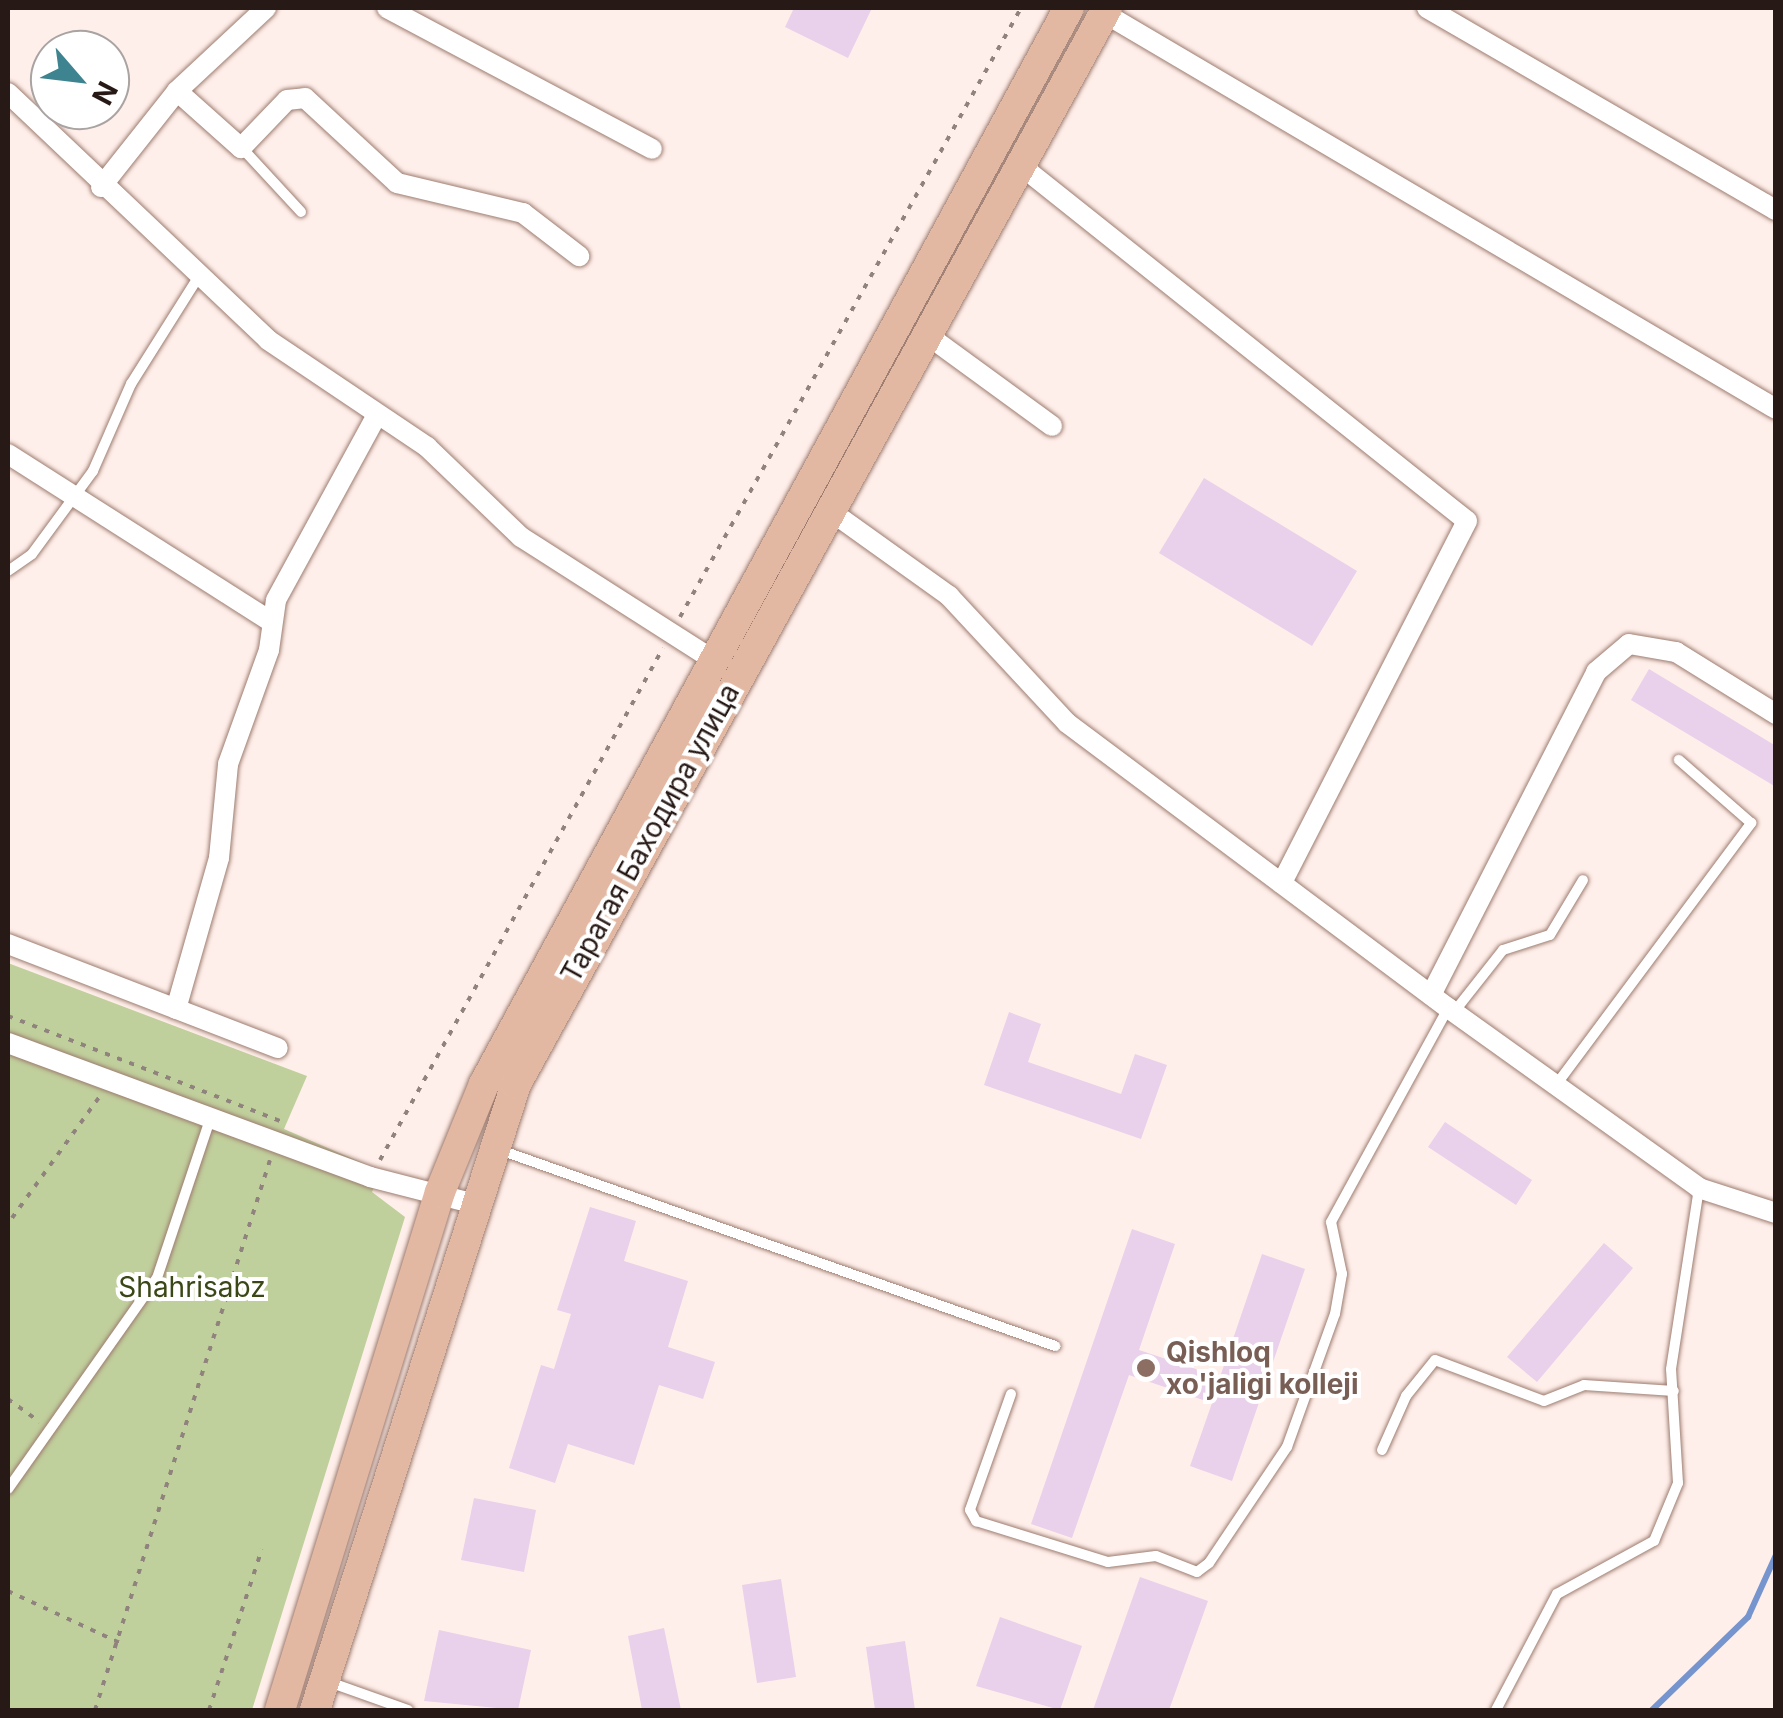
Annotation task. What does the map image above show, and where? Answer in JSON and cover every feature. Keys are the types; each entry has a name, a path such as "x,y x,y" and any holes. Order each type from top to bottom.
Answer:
{"main road":[{"name":"Тарагая Баходира улица","path":"280,1710 440,1192 536,979 1069,8"},
{"name":"Тарагая Баходира улица","path":"315,1710 471,1203 491,1146 559,998 1105,10"}],"street":[{"path":"101,186 177,92 266,8"},
{"path":"387,8 652,149"},
{"path":"1428,8 1776,210"},
{"path":"1105,10 1776,408"},
{"path":"8,92 101,186 201,273 268,340 427,448 521,537 712,659"},
{"path":"177,92 241,148 287,100 305,98 398,183 523,213 579,256"},
{"path":"1020,165 1467,521 1282,882"},
{"path":"926,334 1052,426"},
{"path":"176,1009 219,858 228,764 269,650 270,621 377,415"},
{"path":"8,454 270,621"},
{"path":"829,510 950,596 1067,723 1444,1005 1699,1188 1776,1213"},
{"path":"1444,1005 1596,672 1628,644 1676,652 1776,714"},
{"path":"8,944 278,1048"},
{"path":"8,1043 370,1177 471,1203"}],"lane":[{"path":"241,148 301,212"},
{"path":"8,571 32,554 74,493 201,273"},
{"path":"1556,1085 1751,823 1679,760"},
{"path":"1011,1394 970,1510 976,1521 1108,1562 1156,1556 1197,1572 1209,1563 1287,1447 1342,1274 1331,1222 1424,1067 1444,1005 1503,950 1550,935 1584,880"},
{"path":"8,1489 157,1278 210,1120"},
{"path":"491,1146 1055,1346"},
{"path":"1496,1710 1557,1594 1654,1541 1678,1482 1674,1391 1699,1188"},
{"path":"1382,1450 1406,1396 1435,1360 1544,1401 1584,1385 1674,1391"},
{"path":"325,1681 408,1710"}],"path":[{"path":"370,1177 1021,8"},
{"path":"8,1016 282,1120 120,1644 96,1710"},
{"path":"8,1224 109,1083"},
{"path":"8,1399 50,1429"},
{"path":"209,1710 262,1549"},
{"path":"8,1591 120,1644"}],"green space":[{"name":"Shahrisabz","path":"8,963 307,1076 284,1129 381,1171 372,1192 405,1217 252,1710 8,1710"}],"building":[{"path":"794,8 872,8 848,58 785,27"},
{"path":"1204,478 1357,571 1312,646 1159,553"},
{"path":"1649,669 1776,746 1776,787 1631,700"},
{"path":"1009,1012 1041,1024 1028,1062 1121,1094 1135,1054 1167,1065 1141,1139 984,1085"},
{"path":"1445,1122 1532,1180 1516,1205 1428,1147"},
{"path":"590,1207 636,1221 624,1261 688,1281 668,1347 715,1362 703,1399 659,1385 634,1465 568,1444 555,1483 509,1468 541,1365 554,1369 571,1314 557,1310"},
{"path":"1132,1229 1175,1244 1139,1350 1220,1377 1262,1254 1305,1269 1232,1481 1190,1466 1212,1403 1129,1375 1072,1538 1031,1524"},
{"path":"1604,1243 1633,1268 1537,1382 1507,1357"},
{"path":"474,1498 536,1510 524,1572 461,1560"},
{"path":"1140,1577 1208,1601 1169,1710 1093,1710"},
{"path":"781,1579 796,1677 757,1683 742,1585"},
{"path":"1000,1617 1082,1646 1060,1710 976,1686"},
{"path":"664,1628 681,1710 642,1710 628,1636"},
{"path":"439,1630 531,1650 518,1710 424,1701"},
{"path":"905,1641 915,1710 875,1710 866,1647"}],"waterway":[{"path":"1652,1710 1748,1617 1776,1555"}],"place":[{"name":"Qishloq xo'jaligi kolleji","path":"1146,1368"}]}
